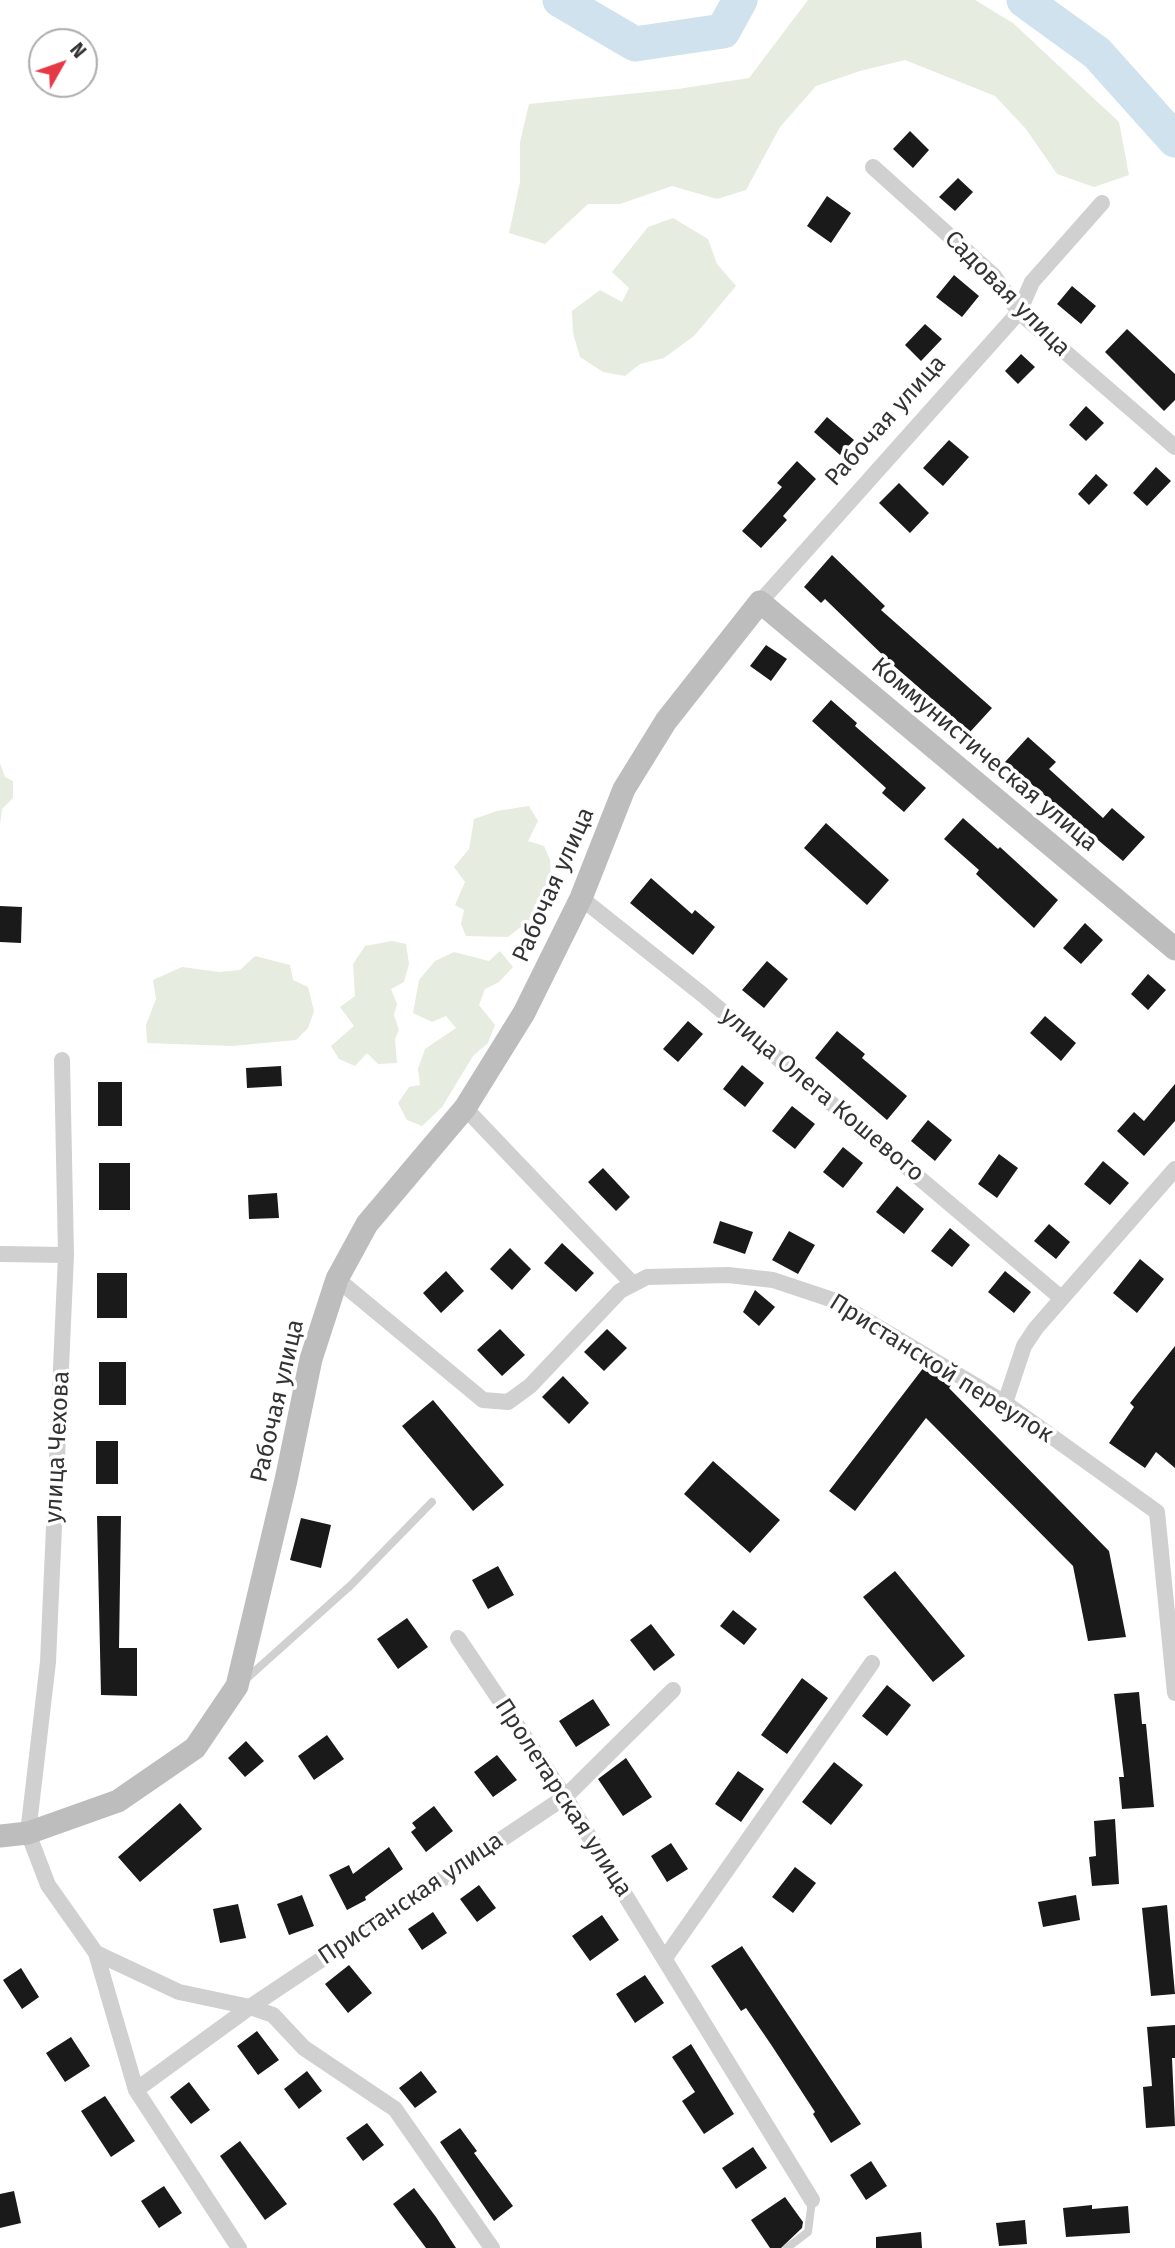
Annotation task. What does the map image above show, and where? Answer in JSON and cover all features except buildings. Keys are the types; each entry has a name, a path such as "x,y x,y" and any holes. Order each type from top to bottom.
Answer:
{"street":[{"name":"Садовая улица","path":"873,167 995,276 1019,312 1175,447"},
{"name":"Рабочая улица","path":"237,1686 286,1480 311,1359 338,1279 368,1223 465,1108 524,1013 581,898 624,789 666,721 760,602 1019,312 1032,282 1102,203"},
{"name":"Коммунистическая улица","path":"760,602 1175,949"},
{"name":"улица Олега Кошевого","path":"581,898 703,995 1060,1297"},
{"name":"улица Чехова","path":"28,1832 48,1662 66,1255 62,1060"},
{"path":"338,1279 483,1400 508,1402 530,1386 631,1282 465,1108"},
{"path":"1005,1403 1024,1346 1060,1297 1175,1169"},
{"path":"0,1254 66,1255"},
{"name":"Пристанской переулок","path":"631,1282 647,1276 728,1275 773,1280 832,1300 1005,1403 1157,1512 1175,1693"},
{"name":"Пролетарская улица","path":"458,1638 565,1797 812,2200"},
{"path":"665,1958 872,1662"},
{"path":"0,1836 28,1832 118,1801 195,1748 237,1686"},
{"name":"Пристанская улица","path":"136,2090 250,2007 565,1797 673,1690"},
{"path":"28,1832 48,1885 96,1953 136,2090 239,2248"},
{"path":"96,1953 179,1992 250,2007 274,2015 304,2048 395,2109 492,2248"}],"lane":[{"path":"237,1686 351,1585 432,1502"},
{"path":"787,2248 808,2232 812,2200"}],"shaded area":[{"path":"808,0 975,0 1013,23 1119,122 1129,175 1094,187 1057,174 1026,129 995,96 905,60 816,86 780,127 746,190 717,199 672,186 620,204 588,204 545,244 509,233 520,182 520,142 529,104 678,89 749,78"},
{"path":"673,218 708,239 717,264 736,286 694,336 664,358 640,364 625,376 603,372 580,357 573,333 572,311 600,290 622,302 629,288 612,272 648,227"},
{"path":"0,763 5,777 13,781 13,798 2,809 0,825"},
{"path":"529,806 538,821 528,841 544,846 550,860 551,877 543,894 541,911 508,937 466,936 461,924 464,910 455,905 465,882 454,867 469,849 474,819 497,811"},
{"path":"392,941 406,944 409,964 404,982 391,989 397,1004 394,1015 399,1030 395,1039 397,1063 378,1064 367,1053 355,1066 339,1059 331,1046 354,1026 340,1007 355,996 353,964 365,946"},
{"path":"500,951 513,967 499,982 485,989 479,1005 495,1025 488,1043 473,1056 442,1107 422,1126 407,1120 398,1103 409,1087 420,1085 418,1069 425,1049 456,1028 446,1016 432,1022 413,1013 419,980 435,961 454,952 489,961"},
{"path":"255,956 290,965 293,980 308,987 314,1011 308,1028 296,1040 232,1046 147,1043 146,1025 156,999 153,980 182,967 219,972 240,970"}],"waterway":[{"path":"560,0 635,44 723,31 740,0"},
{"path":"1024,0 1097,53 1175,140"}]}
